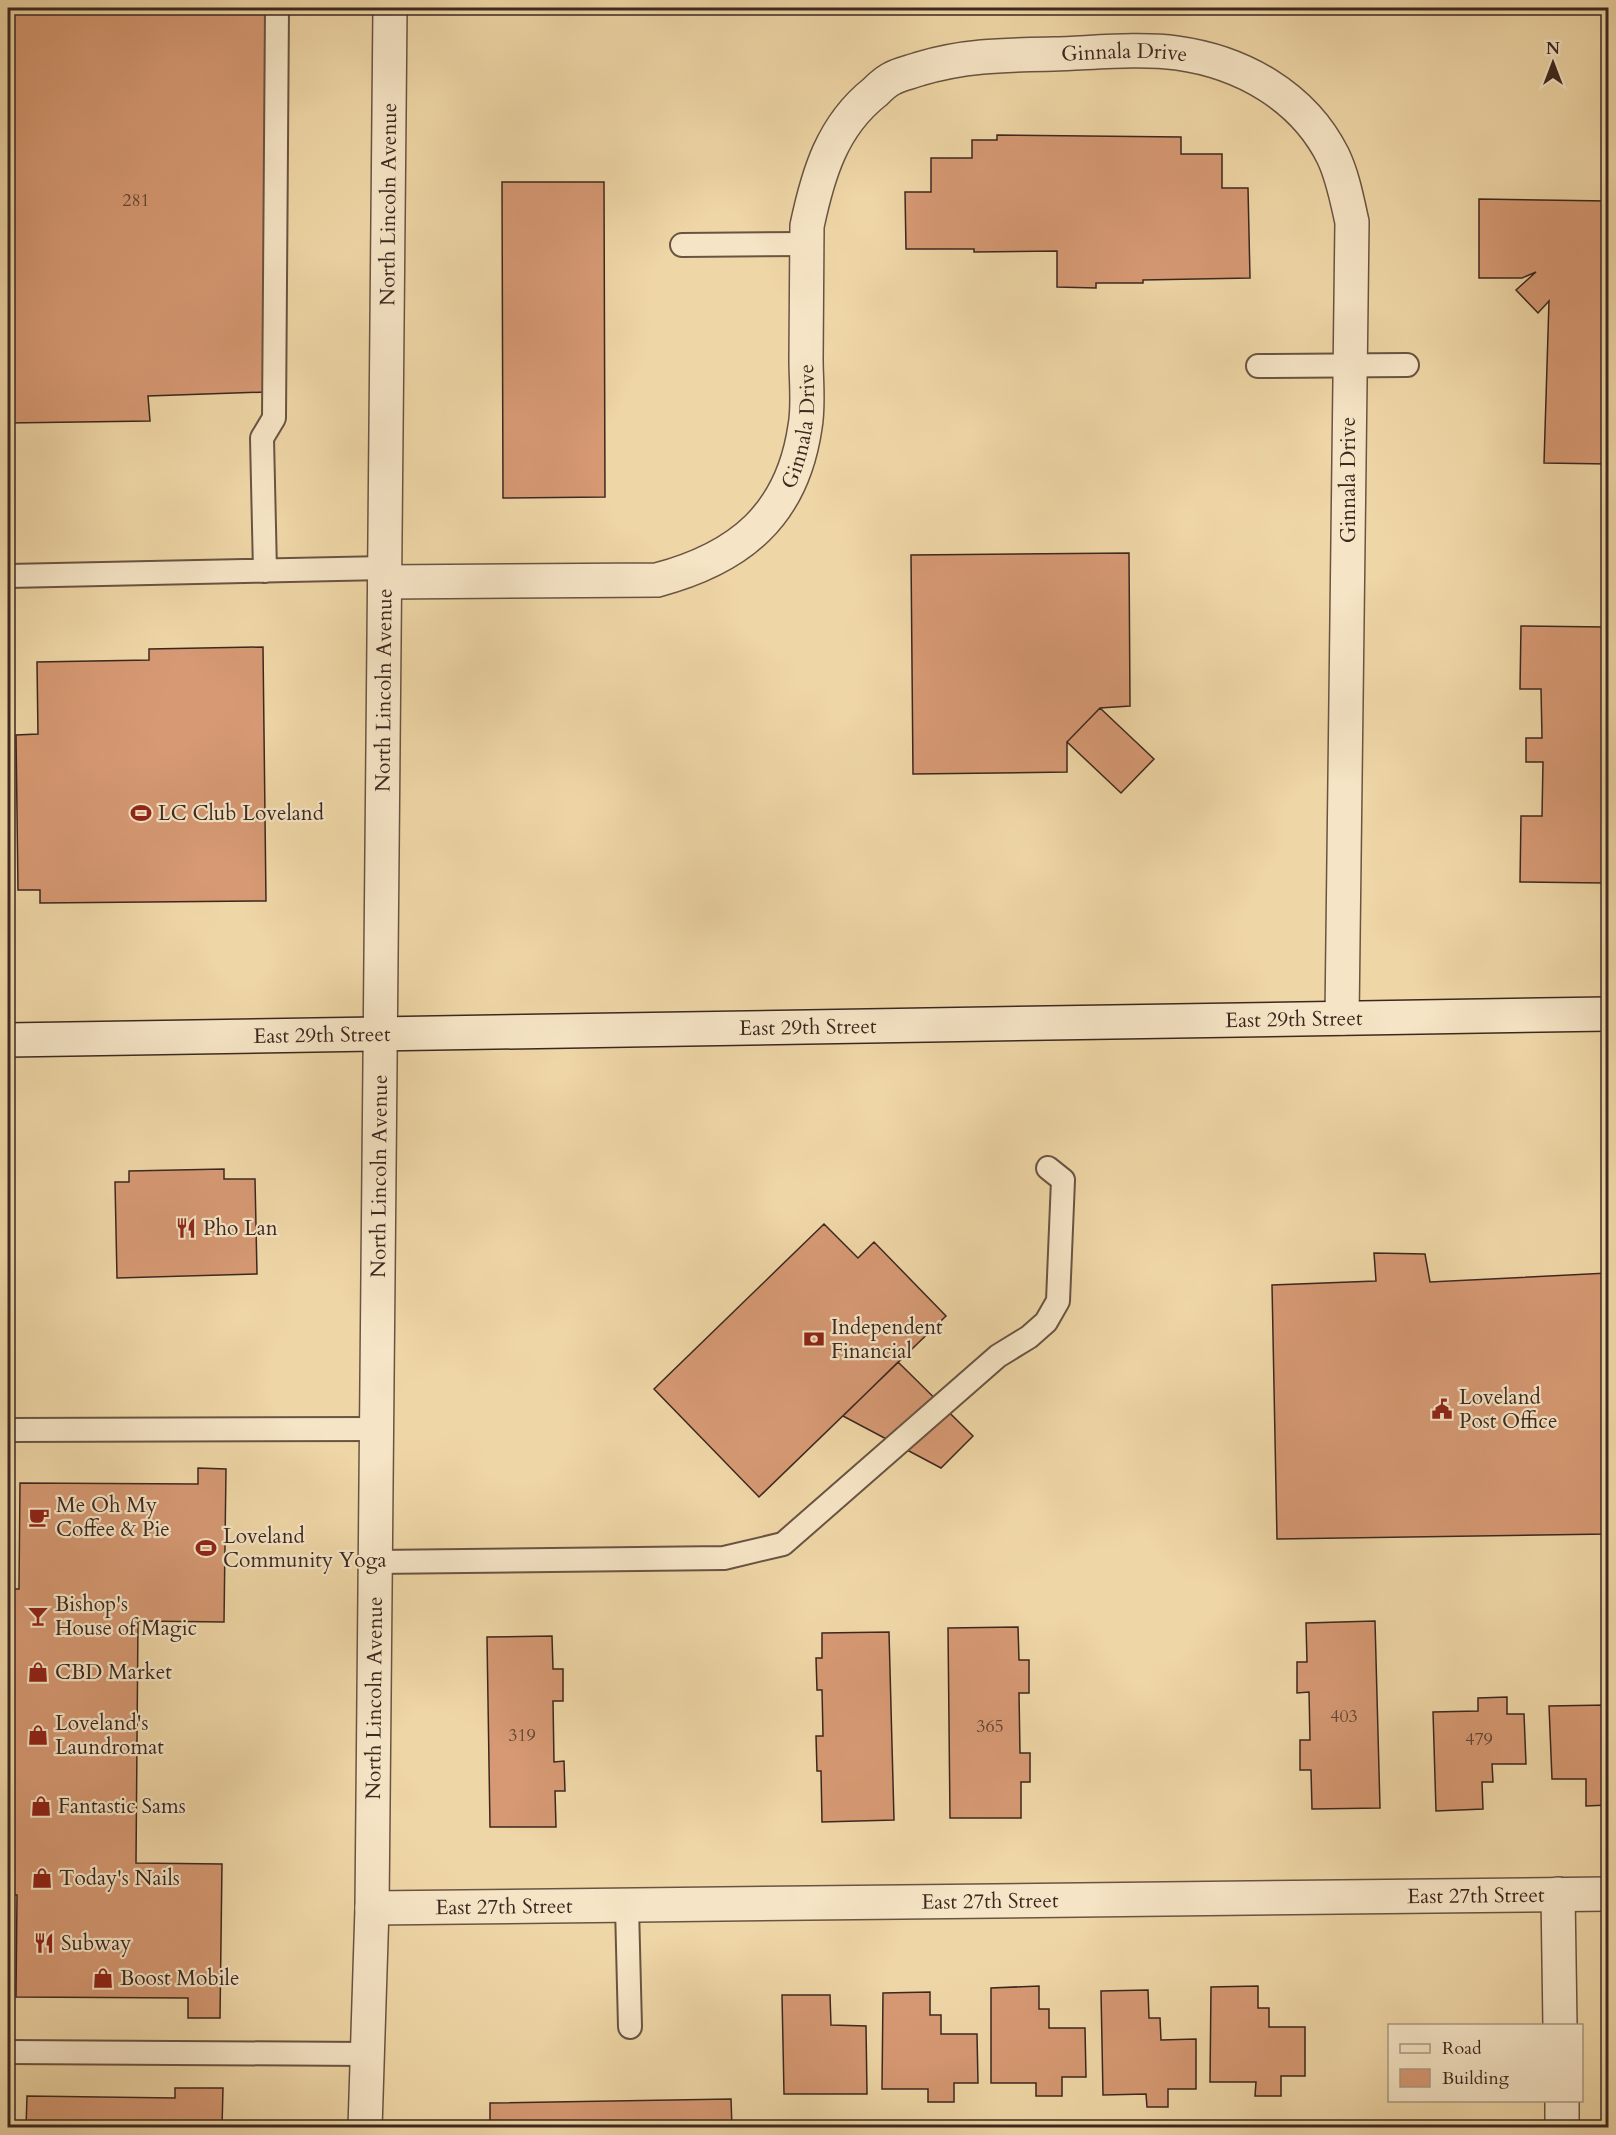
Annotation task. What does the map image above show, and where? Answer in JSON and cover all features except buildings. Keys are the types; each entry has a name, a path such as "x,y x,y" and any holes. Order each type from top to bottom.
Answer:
{"street":[{"name":"North Lincoln Avenue","path":"365,2127 372,1908 390,8"},
{"name":"Ginnala Drive","path":"385,575 657,580 706,564 740,544 779,505 792,480 806,426 807,226 826,156 843,124 860,104 893,78 968,56 1176,52 1241,71 1275,88 1297,106 1317,130 1334,157 1344,184 1352,222 1342,1018"},
{"name":"East 29th Street","path":"8,1040 1608,1014"},
{"path":"1558,1894 1560,2024"},
{"name":"East 27th Street","path":"372,1908 627,1907 1608,1894"},
{"path":"1562,2102 1562,2127"}],"lane":[{"path":"264,571 262,438 274,418 277,8"},
{"path":"682,245 807,244"},
{"path":"1258,366 1407,365"},
{"path":"8,576 264,571 385,575"},
{"path":"375,1562 724,1558 783,1544 998,1356 1029,1337 1047,1322 1058,1301 1063,1180 1048,1168"},
{"path":"8,1430 376,1429"},
{"path":"627,1907 630,2027"},
{"path":"8,2052 367,2054"}],"place":[{"name":"LC Club Loveland","path":"141,813"},
{"name":"Pho Lan","path":"186,1228"},
{"name":"Independent Financial","path":"814,1339"},
{"name":"Loveland Post Office","path":"1442,1409"},
{"name":"Me Oh My Coffee & Pie","path":"39,1517"},
{"name":"Loveland Community Yoga","path":"206,1548"},
{"name":"Bishop's House of Magic","path":"38,1616"},
{"name":"CBD Market","path":"38,1672"},
{"name":"Loveland's Laundromat","path":"38,1735"},
{"name":"Fantastic Sams","path":"41,1806"},
{"name":"Today's Nails","path":"42,1878"},
{"name":"Subway","path":"44,1943"},
{"name":"Boost Mobile","path":"103,1978"}]}
